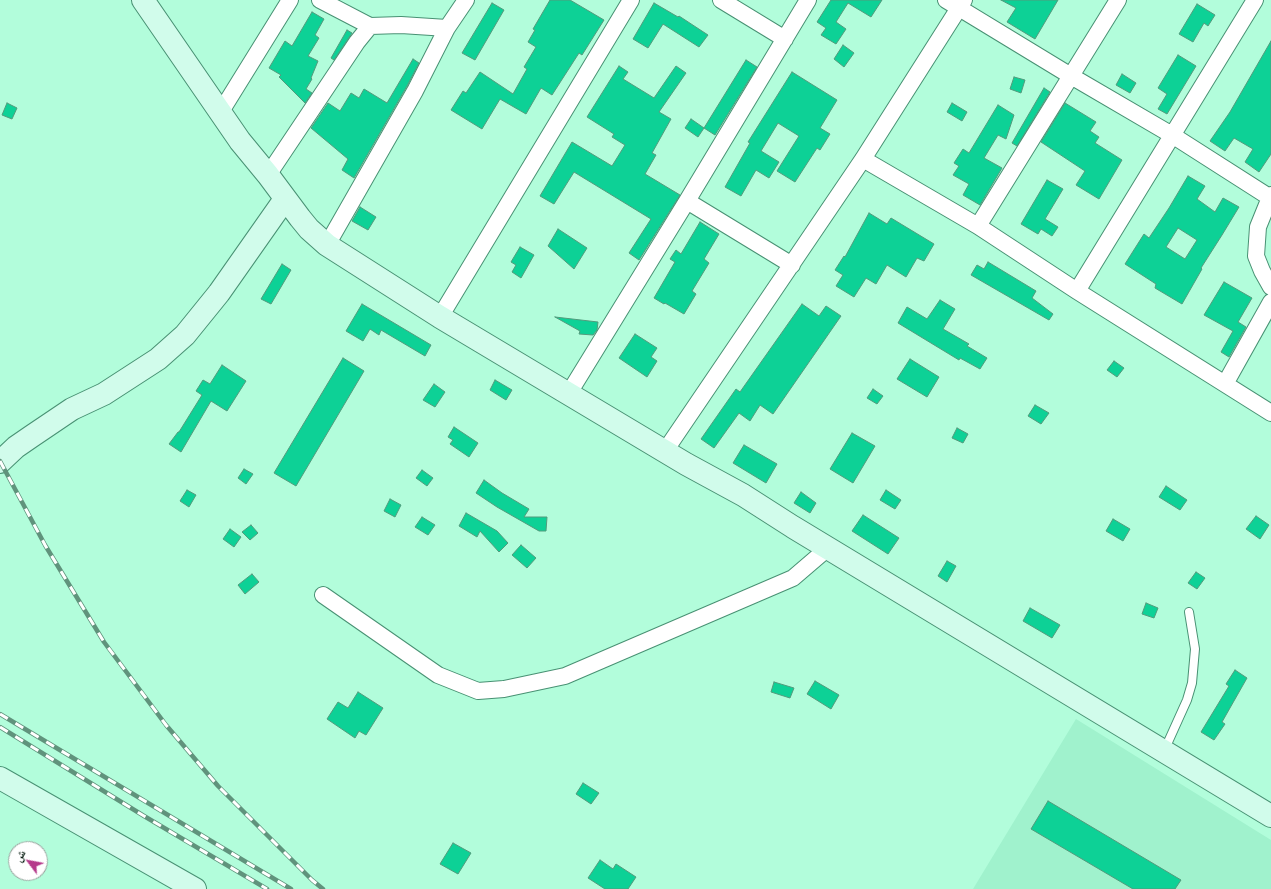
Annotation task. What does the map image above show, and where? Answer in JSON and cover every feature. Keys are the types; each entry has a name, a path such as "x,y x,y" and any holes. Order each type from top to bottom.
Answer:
{"main road":[{"path":"143,0 240,141 309,229 327,245 440,317 665,451 743,495 1271,816"},
{"path":"0,462 16,447 37,432 72,410 104,394 158,359 185,335 219,293 285,199"},
{"path":"0,778 195,889"}],"street":[{"path":"220,113 290,0"},
{"path":"320,0 370,26 401,25 447,28"},
{"path":"327,245 415,91 447,28 466,0"},
{"path":"440,317 631,0"},
{"path":"721,0 785,39"},
{"path":"569,393 808,0"},
{"path":"978,226 1118,0"},
{"path":"1077,291 1255,0"},
{"path":"665,451 863,159 956,3 1070,76 1172,135 1270,196 1258,227 1256,256 1271,287"},
{"path":"268,175 357,42 370,26"},
{"path":"863,159 978,226 1077,291 1271,413"},
{"path":"687,201 792,264"},
{"path":"1225,384 1271,302"},
{"path":"323,595 438,675 478,691 504,689 565,676 793,578 828,548"}],"lane":[{"path":"1164,751 1187,700 1192,684 1195,649 1189,612"}],"shaded area":[{"path":"1076,719 1271,840 1271,889 973,889"}],"building":[{"path":"550,0 570,0 604,20 582,55 579,53 552,95 541,88 526,114 500,99 482,129 451,110 463,91 466,93 480,72 513,94 527,69 524,67 536,47 528,42 535,30 533,29"},
{"path":"831,0 882,0 871,17 848,3 836,22 846,29 836,44 821,35 826,28 817,22"},
{"path":"1001,0 1058,0 1035,39 1007,22 1016,8"},
{"path":"492,3 504,10 475,60 462,53"},
{"path":"654,3 678,17 679,16 708,35 699,47 663,24 648,48 633,39"},
{"path":"1197,4 1215,15 1208,26 1204,23 1193,42 1179,34"},
{"path":"312,12 324,19 315,35 319,38 308,56 318,61 311,78 312,79 306,89 312,93 305,103 279,77 281,75 269,68 285,41 292,46"},
{"path":"347,30 352,33 334,60 331,58"},
{"path":"1271,41 1271,154 1259,172 1245,162 1253,149 1234,138 1225,151 1210,141 1230,112"},
{"path":"843,45 854,53 844,67 834,59"},
{"path":"1178,55 1196,66 1167,114 1158,109 1167,94 1158,88"},
{"path":"413,59 419,63 354,178 342,170 348,159 311,128 328,103 340,111 351,93 359,98 364,89 387,103"},
{"path":"746,60 757,67 715,135 704,128"},
{"path":"619,66 628,72 623,79 654,98 676,66 686,73 659,112 671,119 652,153 656,155 645,174 680,195 639,260 629,253 651,219 574,172 554,204 540,196 572,142 612,166 625,145 612,137 614,134 587,117"},
{"path":"792,72 837,100 820,128 830,134 820,150 817,148 795,182 777,171 799,136 778,123 761,151 779,162 769,178 756,170 741,196 725,187 750,143 748,142"},
{"path":"1122,74 1136,83 1130,93 1116,85"},
{"path":"1014,77 1025,80 1021,93 1010,89"},
{"path":"1044,88 1050,92 1017,146 1012,143"},
{"path":"7,103 17,108 12,119 2,115"},
{"path":"952,103 967,112 962,121 947,112"},
{"path":"1065,103 1096,122 1090,131 1099,137 1095,143 1122,160 1099,199 1076,185 1085,171 1041,142"},
{"path":"998,105 1014,115 1006,139 998,135 984,158 1002,168 980,205 963,195 969,184 953,175 959,166 954,163 963,149 969,153"},
{"path":"691,119 704,128 698,137 685,128"},
{"path":"1188,176 1205,186 1197,199 1215,212 1223,198 1239,207 1201,268 1202,269 1182,304 1155,288 1156,284 1125,264 1144,234 1149,238","holes":["1178,228 1197,240 1185,259 1166,247"]},
{"path":"1047,180 1063,189 1045,219 1058,227 1052,236 1041,229 1038,234 1021,224"},
{"path":"360,207 376,217 368,230 352,221"},
{"path":"869,213 887,224 891,218 934,244 924,261 917,258 906,277 887,265 876,284 866,278 854,297 836,286 843,275 835,270 844,256 845,257"},
{"path":"700,222 719,234 704,259 709,263 692,291 696,294 684,314 654,298 675,262 670,259 676,250 681,254"},
{"path":"558,229 587,248 574,269 548,246"},
{"path":"520,247 534,255 521,278 512,272 516,265 511,262"},
{"path":"988,262 1036,291 1032,298 1053,314 1049,320 971,275 977,265 984,269"},
{"path":"282,264 291,270 271,304 261,299"},
{"path":"1224,282 1252,298 1238,322 1246,327 1229,357 1221,352 1233,331 1204,315"},
{"path":"940,300 955,309 943,329 969,344 967,346 987,358 980,369 960,358 959,360 898,323 907,307 927,319"},
{"path":"362,304 431,345 425,356 381,330 379,335 370,329 363,341 346,331"},
{"path":"802,304 819,316 826,306 841,316 773,414 760,405 750,421 739,413 714,448 701,439 736,389 740,392"},
{"path":"555,317 598,322 597,330 593,335 579,334 580,331"},
{"path":"635,334 657,348 651,357 657,361 647,377 619,358"},
{"path":"343,358 364,371 296,486 274,473"},
{"path":"910,359 939,377 927,397 897,379"},
{"path":"1114,361 1124,368 1117,377 1107,370"},
{"path":"222,365 246,381 227,411 211,401 181,452 169,444 179,432 202,395 196,391 203,380 210,384"},
{"path":"495,380 512,390 506,400 490,390"},
{"path":"434,384 445,392 435,407 423,400"},
{"path":"873,389 883,396 877,404 867,398"},
{"path":"1035,405 1049,413 1041,424 1028,416"},
{"path":"454,427 478,443 469,457 450,444 453,440 448,437"},
{"path":"957,428 968,434 963,443 952,438"},
{"path":"852,433 875,446 853,483 830,469"},
{"path":"744,445 777,464 766,483 733,463"},
{"path":"244,469 253,474 246,484 238,478"},
{"path":"422,470 433,478 427,486 416,478"},
{"path":"484,480 529,509 524,517 547,517 546,531 539,531 476,493"},
{"path":"1166,486 1187,500 1180,510 1159,497"},
{"path":"187,490 196,495 189,507 180,501"},
{"path":"886,490 901,500 895,509 880,500"},
{"path":"801,492 816,503 810,513 794,503"},
{"path":"390,499 401,505 395,517 384,511"},
{"path":"466,513 497,531 508,543 499,552 480,531 477,537 459,526"},
{"path":"863,515 899,538 888,554 852,531"},
{"path":"1256,516 1269,525 1260,539 1246,529"},
{"path":"422,517 435,525 428,535 415,527"},
{"path":"1113,519 1130,529 1123,541 1106,531"},
{"path":"251,525 258,533 250,540 242,532"},
{"path":"230,529 241,537 234,547 223,539"},
{"path":"521,545 536,558 527,568 512,555"},
{"path":"947,561 956,566 947,582 938,576"},
{"path":"1196,572 1205,578 1197,589 1188,583"},
{"path":"252,574 259,582 245,594 238,585"},
{"path":"1146,603 1158,608 1154,618 1142,614"},
{"path":"1030,608 1060,625 1052,638 1023,621"},
{"path":"1235,670 1247,678 1222,722 1225,724 1214,740 1201,732 1229,686 1226,684"},
{"path":"815,681 839,695 831,709 807,694"},
{"path":"774,682 794,688 790,698 771,692"},
{"path":"358,692 383,708 366,735 359,731 355,738 327,719 338,702 348,708"},
{"path":"583,783 599,793 591,804 576,794"},
{"path":"1048,801 1181,880 1175,889 1133,889 1031,829"},
{"path":"453,843 471,853 458,874 440,864"},
{"path":"600,860 613,869 616,864 636,877 628,889 605,889 588,878"}],"railway":[{"path":"0,461 45,545 104,642 166,725 218,786 312,880 323,889"},
{"path":"0,714 291,889"},
{"path":"0,727 144,816 267,889"}]}
